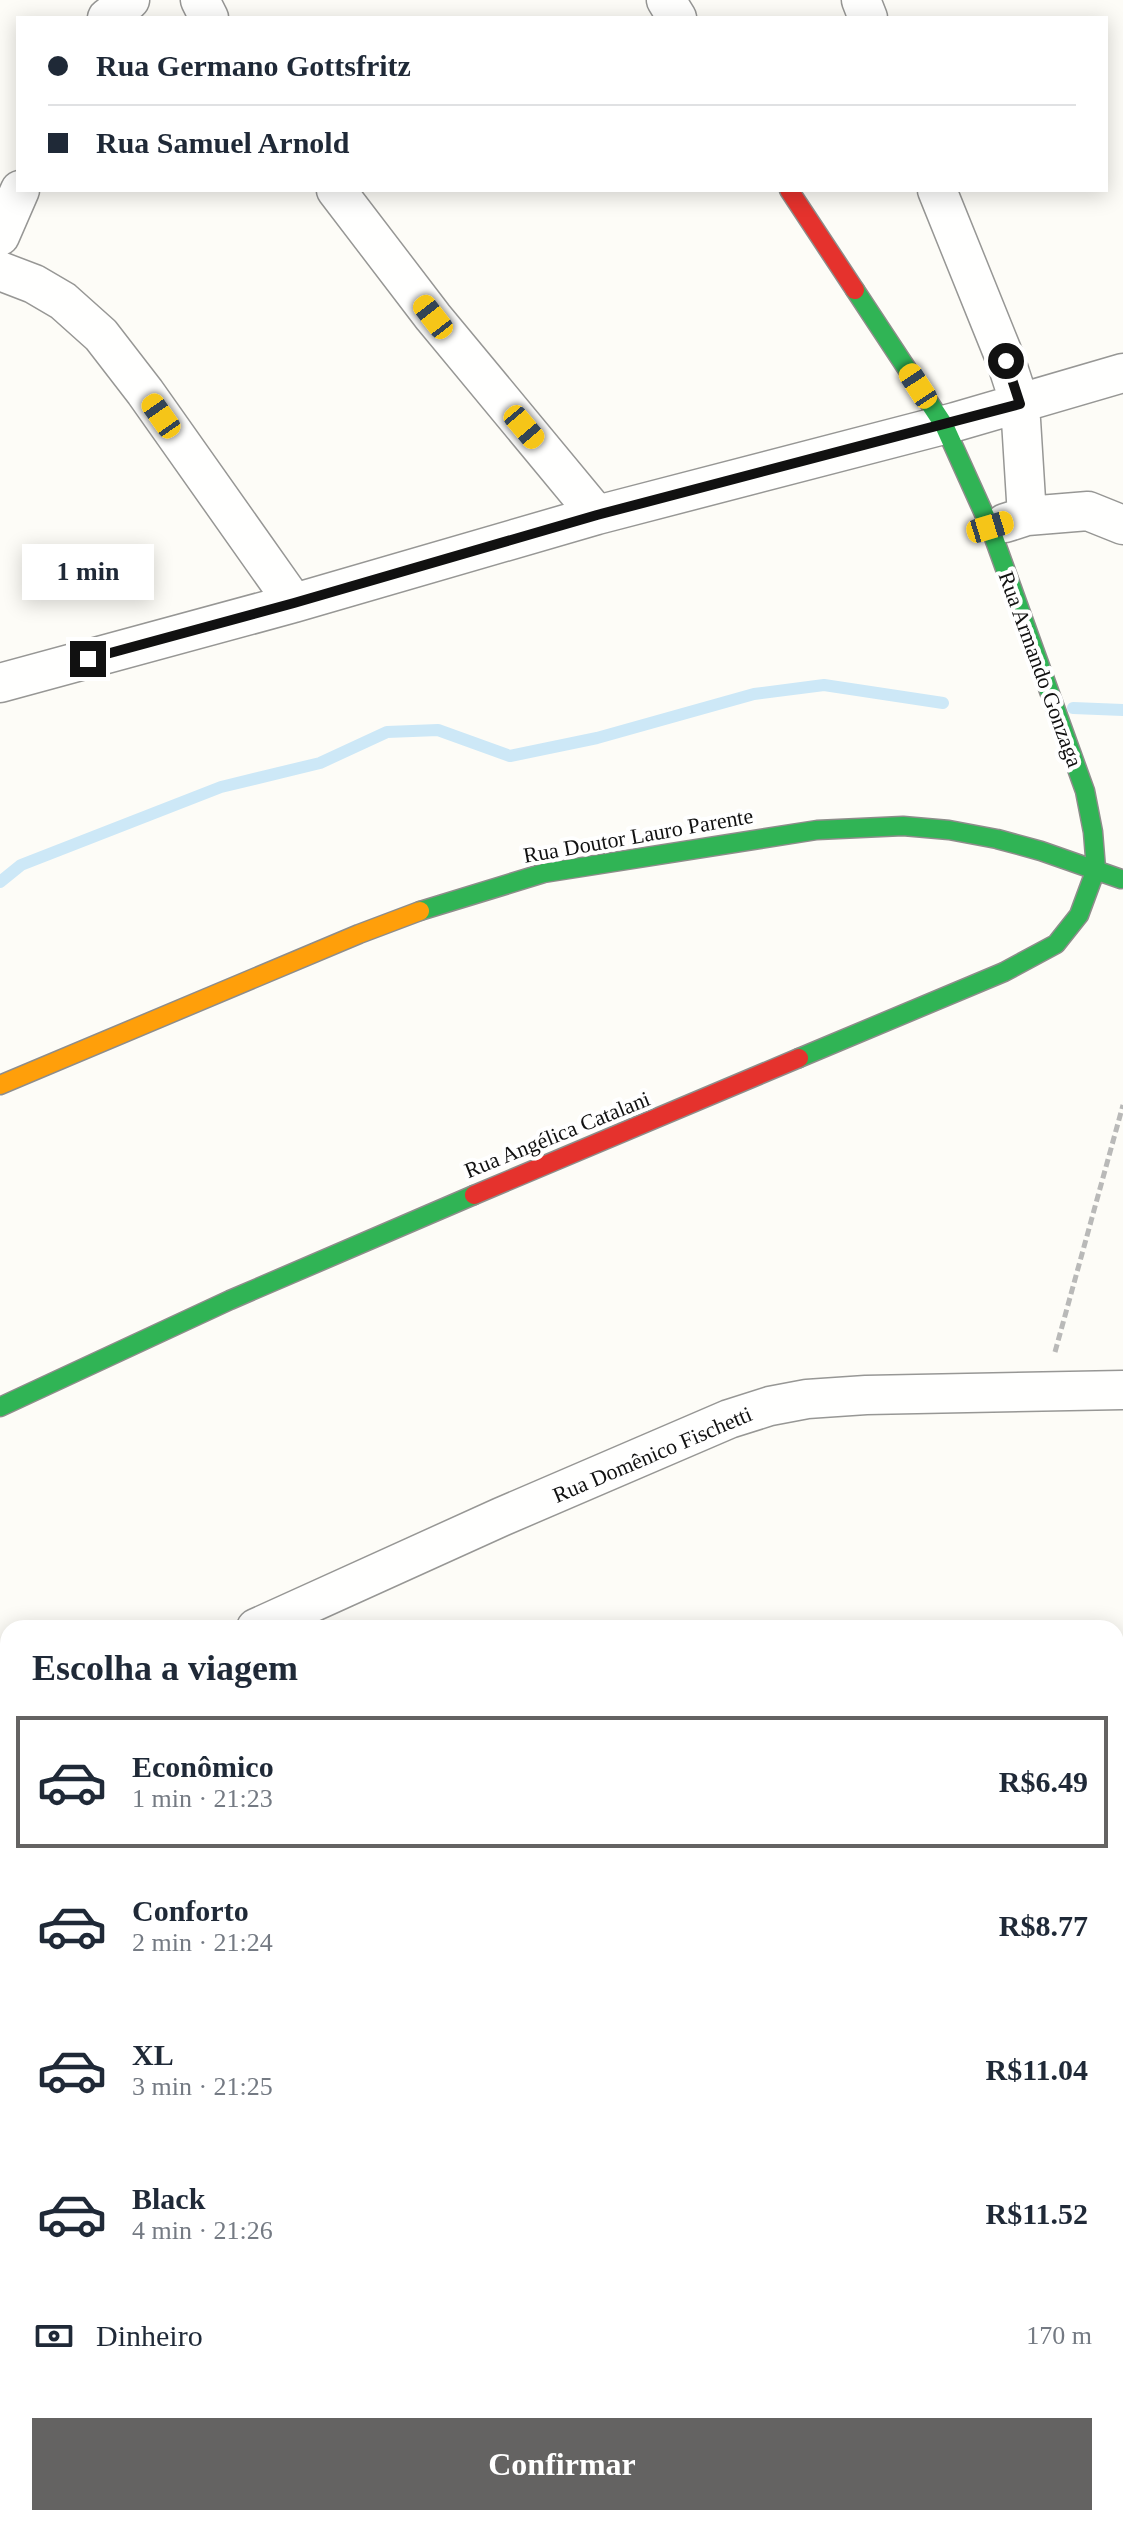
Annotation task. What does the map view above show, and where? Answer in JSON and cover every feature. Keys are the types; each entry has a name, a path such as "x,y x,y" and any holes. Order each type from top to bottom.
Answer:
{"street":[{"path":"110,16 130,0"},
{"path":"0,236 19,192"},
{"path":"338,192 433,317 597,515"},
{"name":"Rua Armando Gonzaga","path":"790,192 944,425 990,527 1085,791 1096,869"},
{"path":"938,192 1006,361 1020,404 1027,516"},
{"path":"0,271 34,284 63,301 101,335 294,603"},
{"path":"0,683 294,603 597,515 944,425 1123,373"},
{"path":"990,527 1027,516 1088,511 1123,525"},
{"name":"Rua Doutor Lauro Parente","path":"0,1085 359,934 447,901 544,873 817,830 903,826 997,839 1123,880"},
{"name":"Rua Angélica Catalani","path":"0,1407 230,1300 439,1209 1004,972 1056,944 1079,915 1096,869"},
{"name":"Rua Domênico Fischetti","path":"274,1620 672,1443 770,1406 807,1399 866,1395 1123,1390"}],"path":[{"path":"1045,1392 1123,1105"}],"waterway":[{"path":"0,882 21,865 221,787 320,763 387,732 438,730 510,756 597,738 754,694 824,685 943,703"},
{"path":"1073,708 1123,710"}],"traffic: fast":[{"path":"799,1058 1004,972 1056,944 1079,915 1096,869 1085,791 990,527 944,425 855,290"},
{"path":"420,911 544,873 817,830 903,826 997,839 1121,879"},
{"path":"0,1407 230,1300 474,1195"}],"traffic: slow":[{"path":"0,1085 420,911"}],"traffic: jam":[{"path":"790,192 855,290"},
{"path":"474,1195 799,1058"}],"route":[{"path":"88,659 597,515 1020,404 1006,361"}]}
